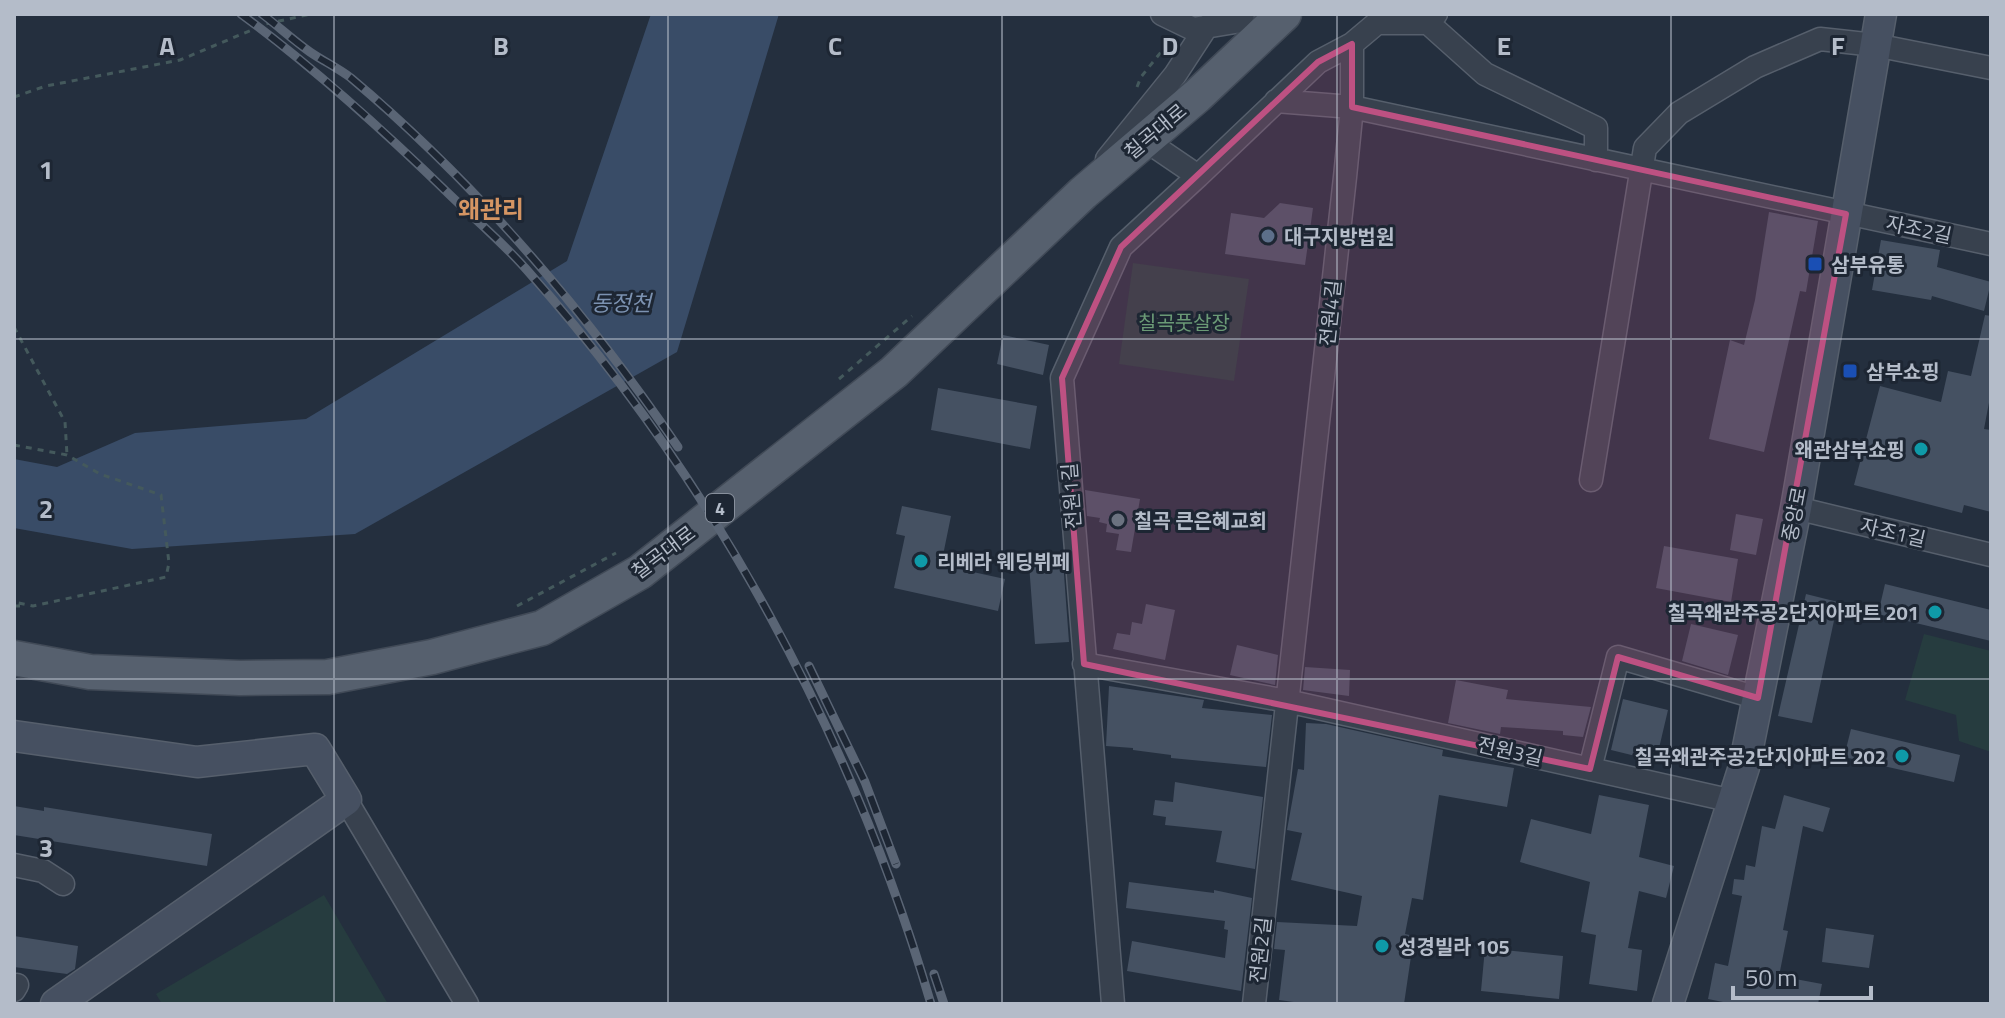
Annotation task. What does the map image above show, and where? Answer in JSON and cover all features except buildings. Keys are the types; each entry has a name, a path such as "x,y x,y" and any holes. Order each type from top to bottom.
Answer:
{"main road":[{"name":"칠곡대로","path":"14,658 90,672 240,678 328,677 432,657 542,628 640,572 894,372 1083,193 1197,96 1284,14"}],"street":[{"path":"1166,16 1193,29 1235,22 1243,14"},
{"name":"중앙로","path":"1668,1004 1744,767 1796,508 1881,14"},
{"path":"1432,19 1485,74 1596,128 1596,160"},
{"name":"전원1길","path":"1113,1004 1062,378 1121,247 1318,62 1352,44 1377,23 1432,19"},
{"path":"1083,193 1131,127 1175,75 1207,26"},
{"path":"1591,480 1645,148 1679,113 1755,67 1820,39 1875,45 1991,68"},
{"name":"전원4길","path":"1287,701 1352,107 1352,44"},
{"path":"1276,101 1352,107 1846,214"},
{"path":"1145,140 1198,176"},
{"name":"자조2길","path":"1846,214 1991,244"},
{"name":"자조1길","path":"1796,508 1991,555"},
{"path":"1590,769 1618,657 1758,698"},
{"name":"전원3길","path":"1084,664 1287,701 1733,801"},
{"name":"전원2길","path":"1254,1004 1287,701"},
{"path":"14,736 197,762 315,749 467,1004"},
{"path":"56,1004 346,800"},
{"path":"14,865 43,871 63,884"}],"path":[{"path":"14,97 46,86 180,60 266,24 311,14"},
{"path":"1137,89 1141,77 1174,35 1166,16"},
{"path":"831,387 914,315"},
{"path":"14,327 65,422 67,455"},
{"path":"14,445 67,455 100,474 161,495 169,563 166,577 33,606 14,604"},
{"path":"505,610 622,550"}],"highlighted area":[{"path":"1352,44 1352,107 1846,214 1758,698 1618,657 1590,769 1084,664 1062,378 1121,247 1318,62"}],"green space":[{"name":"칠곡풋살장","path":"1133,263 1249,279 1234,381 1119,364"},
{"path":"1924,634 1991,651 1991,752 1959,741 1956,715 1905,700"},
{"path":"324,895 388,1004 162,1004 156,994"}],"water":[{"name":"동정천","path":"651,14 779,14 677,352 355,534 132,549 14,528 14,459 57,467 135,433 306,419 567,261"}],"railway":[{"path":"241,14 349,101 508,250 594,349 657,434 769,614 818,709 861,806 899,904 931,1004"},
{"path":"262,14 310,52 351,78 485,205 567,298 678,447"},
{"path":"809,666 865,782 896,864"},
{"path":"934,974 944,1004"}],"place":[{"name":"대구지방법원","path":"1268,236"},
{"name":"삼부유통","path":"1815,264"},
{"name":"삼부쇼핑","path":"1850,371"},
{"name":"왜관삼부쇼핑","path":"1921,449"},
{"name":"칠곡 큰은혜교회","path":"1118,520"},
{"name":"리베라 웨딩뷔페","path":"921,561"},
{"name":"칠곡왜관주공2단지아파트 201","path":"1935,612"},
{"name":"칠곡왜관주공2단지아파트 202","path":"1902,756"},
{"name":"성경빌라 105","path":"1382,946"}],"district":[{"name":"왜관리","path":"491,209"}]}
